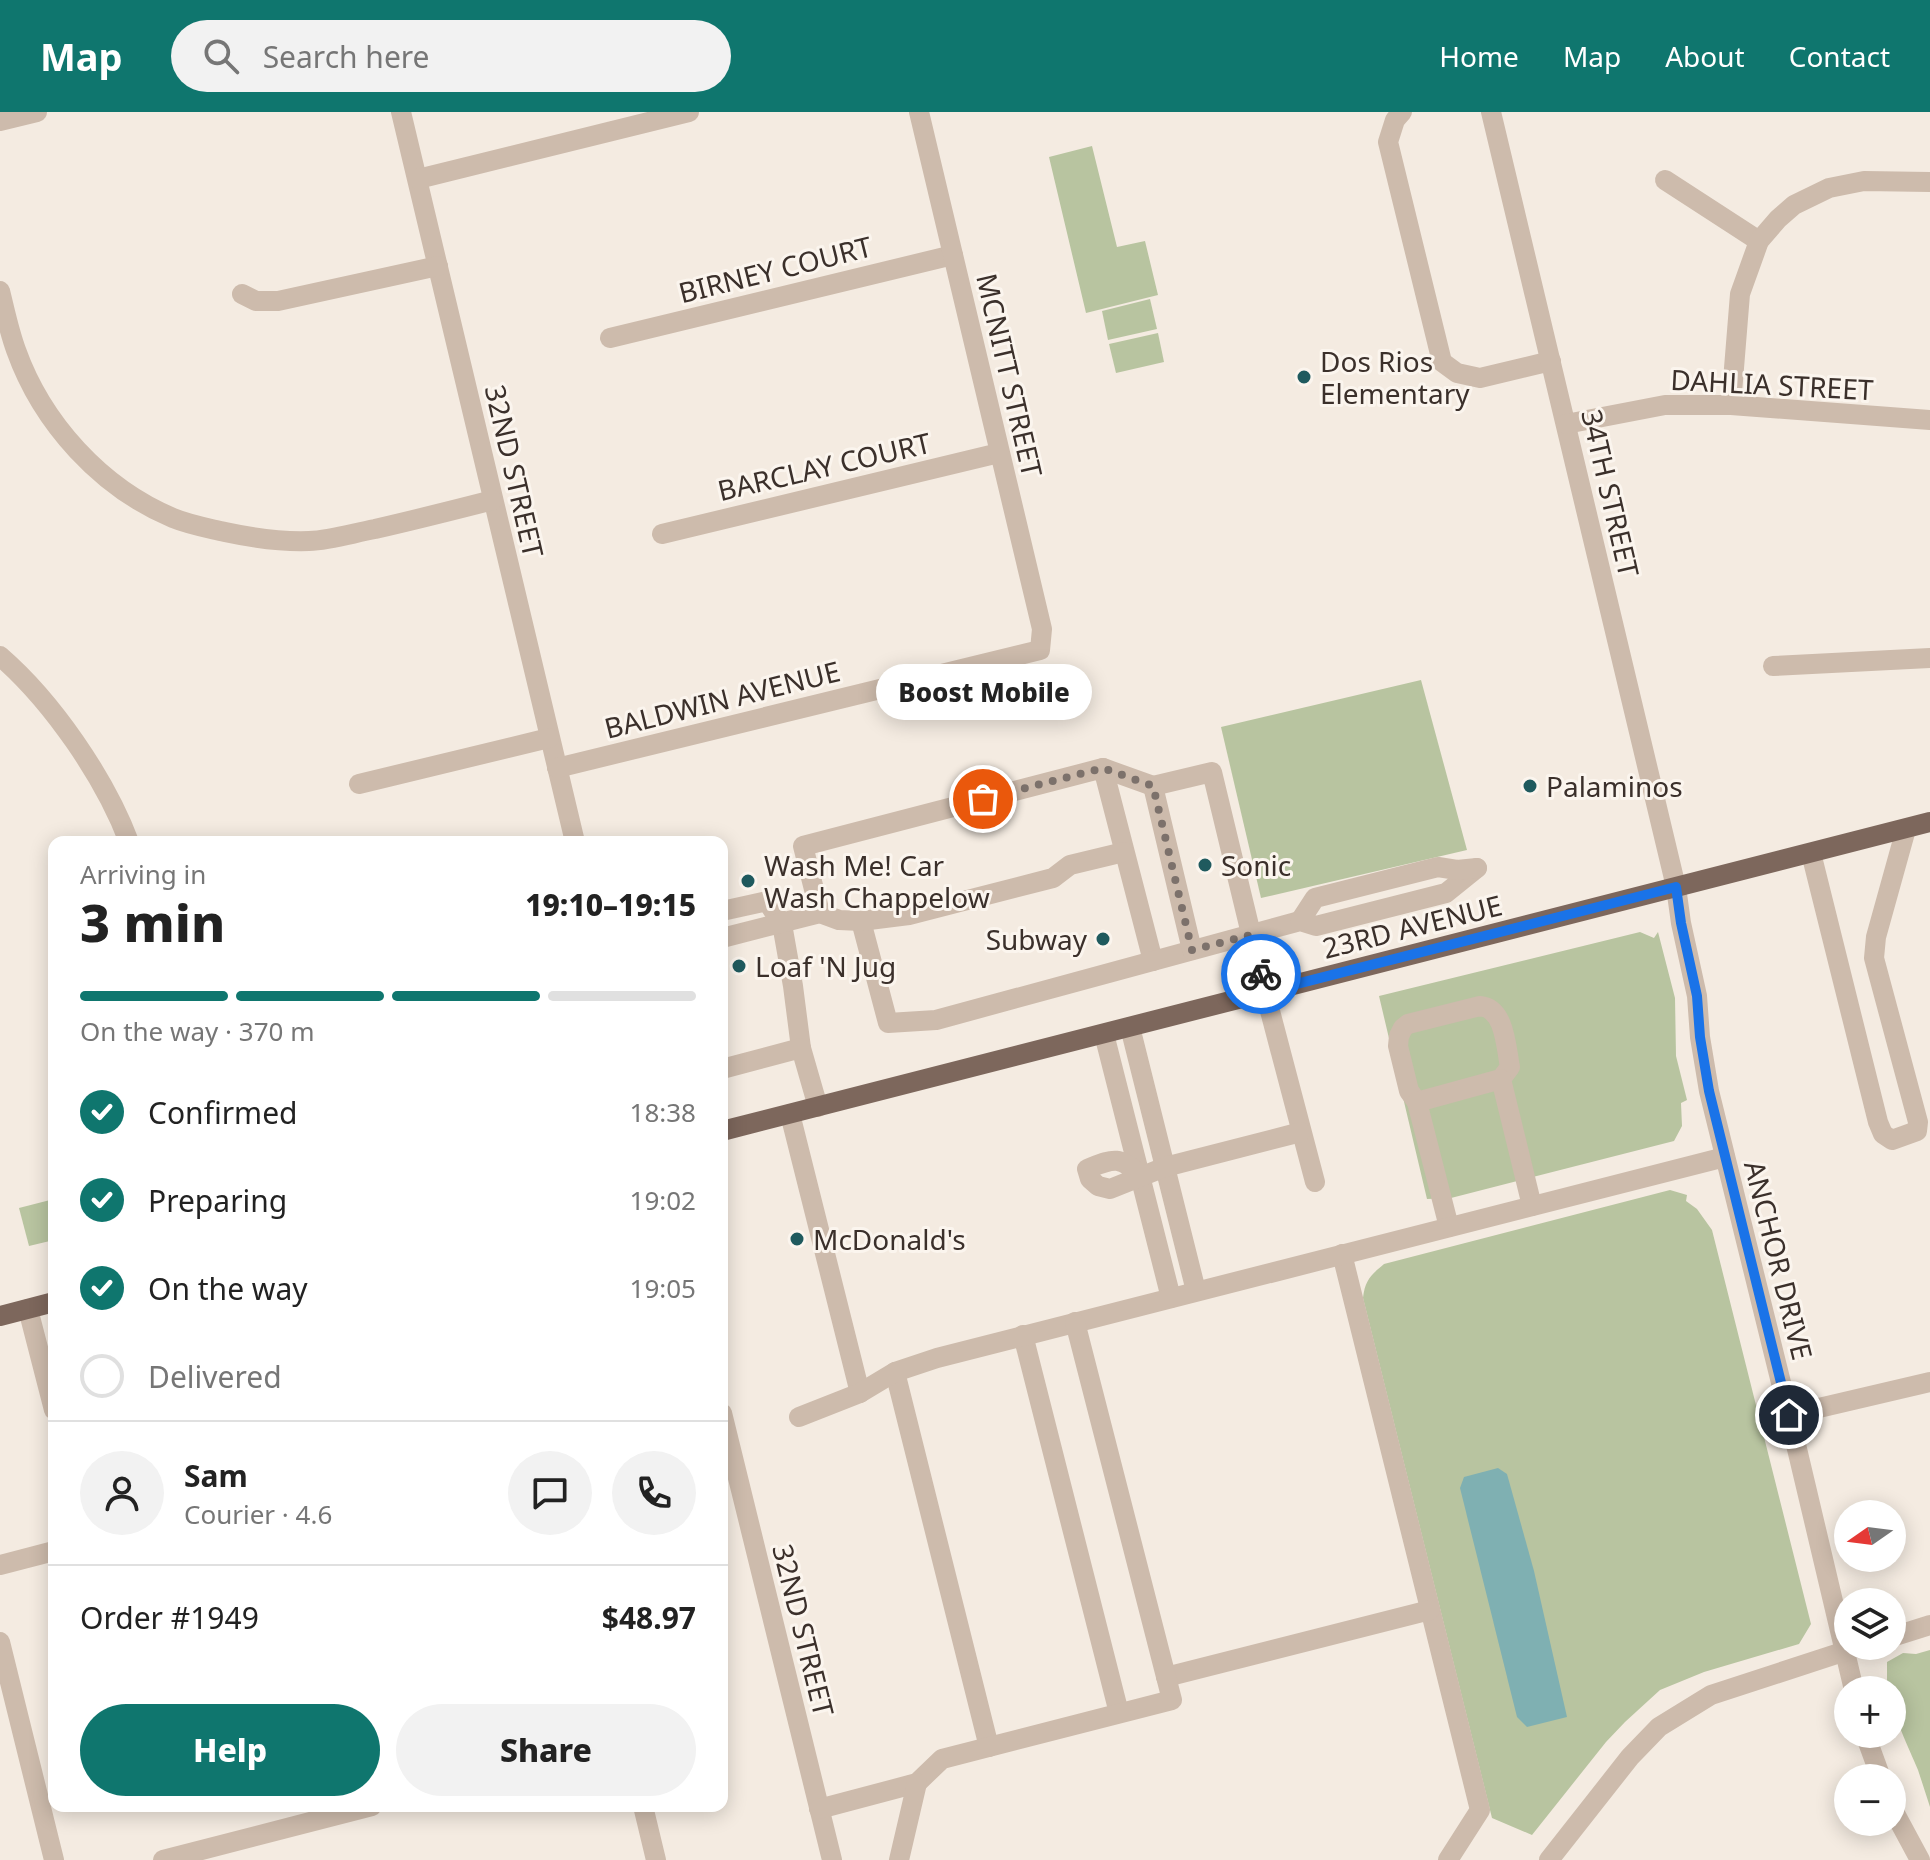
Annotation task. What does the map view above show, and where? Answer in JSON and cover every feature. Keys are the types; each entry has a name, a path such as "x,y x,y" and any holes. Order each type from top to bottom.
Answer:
{"main road":[{"name":"23RD AVENUE","path":"728,1130 1930,822"},
{"path":"0,1316 48,1304"}],"street":[{"path":"0,121 37,112"},
{"name":"32ND STREET","path":"401,112 574,836"},
{"path":"418,179 689,112"},
{"name":"MCNITT STREET","path":"919,112 1042,629 1040,650"},
{"path":"1402,112 1395,120 1388,142 1442,362 1457,373 1480,378 1551,361"},
{"name":"34TH STREET","path":"1491,112 1676,887"},
{"path":"1665,180 1759,241"},
{"path":"1731,405 1740,294 1759,241 1778,219 1794,205 1829,188 1864,181 1930,182"},
{"name":"BIRNEY COURT","path":"610,338 953,255"},
{"path":"242,294 256,301 278,301 438,266"},
{"path":"0,291 16,350 26,375 49,415 88,463 153,508 191,524 244,536 295,541 332,538 493,500"},
{"name":"DAHLIA STREET","path":"1566,424 1665,405 1731,405 1930,420"},
{"name":"BARCLAY COURT","path":"662,534 999,453"},
{"name":"BALDWIN AVENUE","path":"557,768 1040,650"},
{"path":"0,656 18,672 68,732 105,790 126,836"},
{"path":"1773,666 1930,658"},
{"path":"359,784 549,738"},
{"path":"1103,768 1153,961"},
{"path":"820,913 803,846 1103,768 1153,786 1212,772 1315,1182"},
{"path":"1153,786 1192,950"},
{"path":"1811,853 1878,1122 1883,1134 1892,1140 1917,1131 1918,1122 1874,958 1876,937 1906,829"},
{"path":"728,937 820,913 839,920 861,921 909,915 1053,878 1070,865 1124,852"},
{"path":"861,921 888,1023 936,1020 1300,921 1316,926 1446,893 1477,868 1457,870 1438,867 1315,898 1300,921"},
{"name":"ANCHOR DRIVE","path":"1676,887 1697,996 1709,1091 1789,1415 1836,1588"},
{"path":"728,910 767,901 782,924 801,1048 818,1107"},
{"path":"1417,1102 1501,1079 1510,1067 1499,1018 1494,1011 1480,1006 1408,1024 1399,1036 1398,1046 1409,1091 1417,1102 1449,1227"},
{"path":"1130,1027 1196,1291"},
{"path":"1104,1034 1171,1298"},
{"path":"728,1067 801,1048"},
{"path":"1501,1079 1532,1206"},
{"path":"790,1114 860,1393"},
{"path":"1140,1175 1301,1132"},
{"path":"799,1417 860,1393 895,1372 937,1358 1725,1157"},
{"path":"1342,1254 1480,1810 1448,1860"},
{"path":"28,1309 48,1387"},
{"path":"819,1809 917,1783 942,1759 1172,1700 1075,1322"},
{"path":"1023,1335 1119,1713"},
{"path":"895,1372 989,1747"},
{"path":"1789,1415 1930,1382"},
{"name":"32ND STREET","path":"728,1437 832,1860"},
{"path":"0,1565 48,1553"},
{"path":"1166,1677 1430,1610"},
{"path":"1906,1633 1930,1625"},
{"path":"0,1642 54,1860"},
{"path":"1549,1860 1630,1757 1659,1727 1711,1695 1834,1654"},
{"path":"899,1860 917,1783"},
{"path":"163,1860 349,1812"},
{"path":"644,1812 656,1860"},
{"path":"1906,1834 1920,1860"}],"green space":[{"path":"1092,146 1117,247 1145,241 1158,295 1086,313 1049,157"},
{"path":"1150,299 1157,329 1108,340 1102,311"},
{"path":"1158,333 1164,362 1116,373 1109,344"},
{"path":"1421,680 1467,850 1261,898 1221,727"},
{"path":"1640,932 1654,938 1658,932 1675,998 1676,1056 1687,1100 1681,1103 1682,1126 1674,1141 1451,1198 1427,1199 1379,996"},
{"path":"1670,1190 1687,1195 1686,1201 1697,1209 1712,1230 1811,1624 1799,1644 1704,1672 1660,1690 1606,1742 1532,1835 1492,1818 1363,1298 1365,1287 1369,1278 1384,1264"},
{"path":"48,1201 48,1241 29,1246 19,1208"},
{"path":"1930,1650 1930,1807 1906,1741 1906,1676 1887,1676 1887,1662 1906,1660 1906,1653"}],"water":[{"path":"1498,1468 1507,1474 1534,1571 1567,1717 1527,1727 1517,1717 1460,1488 1464,1477"}],"way so far":[{"path":"983,799 1103,768 1153,786 1192,950 1251,935 1261,974"}],"place":[{"name":"Dos Rios Elementary","path":"1304,377"},
{"name":"Palaminos","path":"1530,786"},
{"name":"Boost Mobile","path":"983,799"},
{"name":"Sonic","path":"1205,865"},
{"name":"Wash Me! Car Wash Chappelow","path":"748,881"},
{"name":"Subway","path":"1103,939"},
{"name":"Loaf 'N Jug","path":"739,966"},
{"name":"McDonald's","path":"797,1239"}],"route":[{"path":"1261,974 1265,992 1676,887 1697,996 1709,1091 1789,1415"}]}
